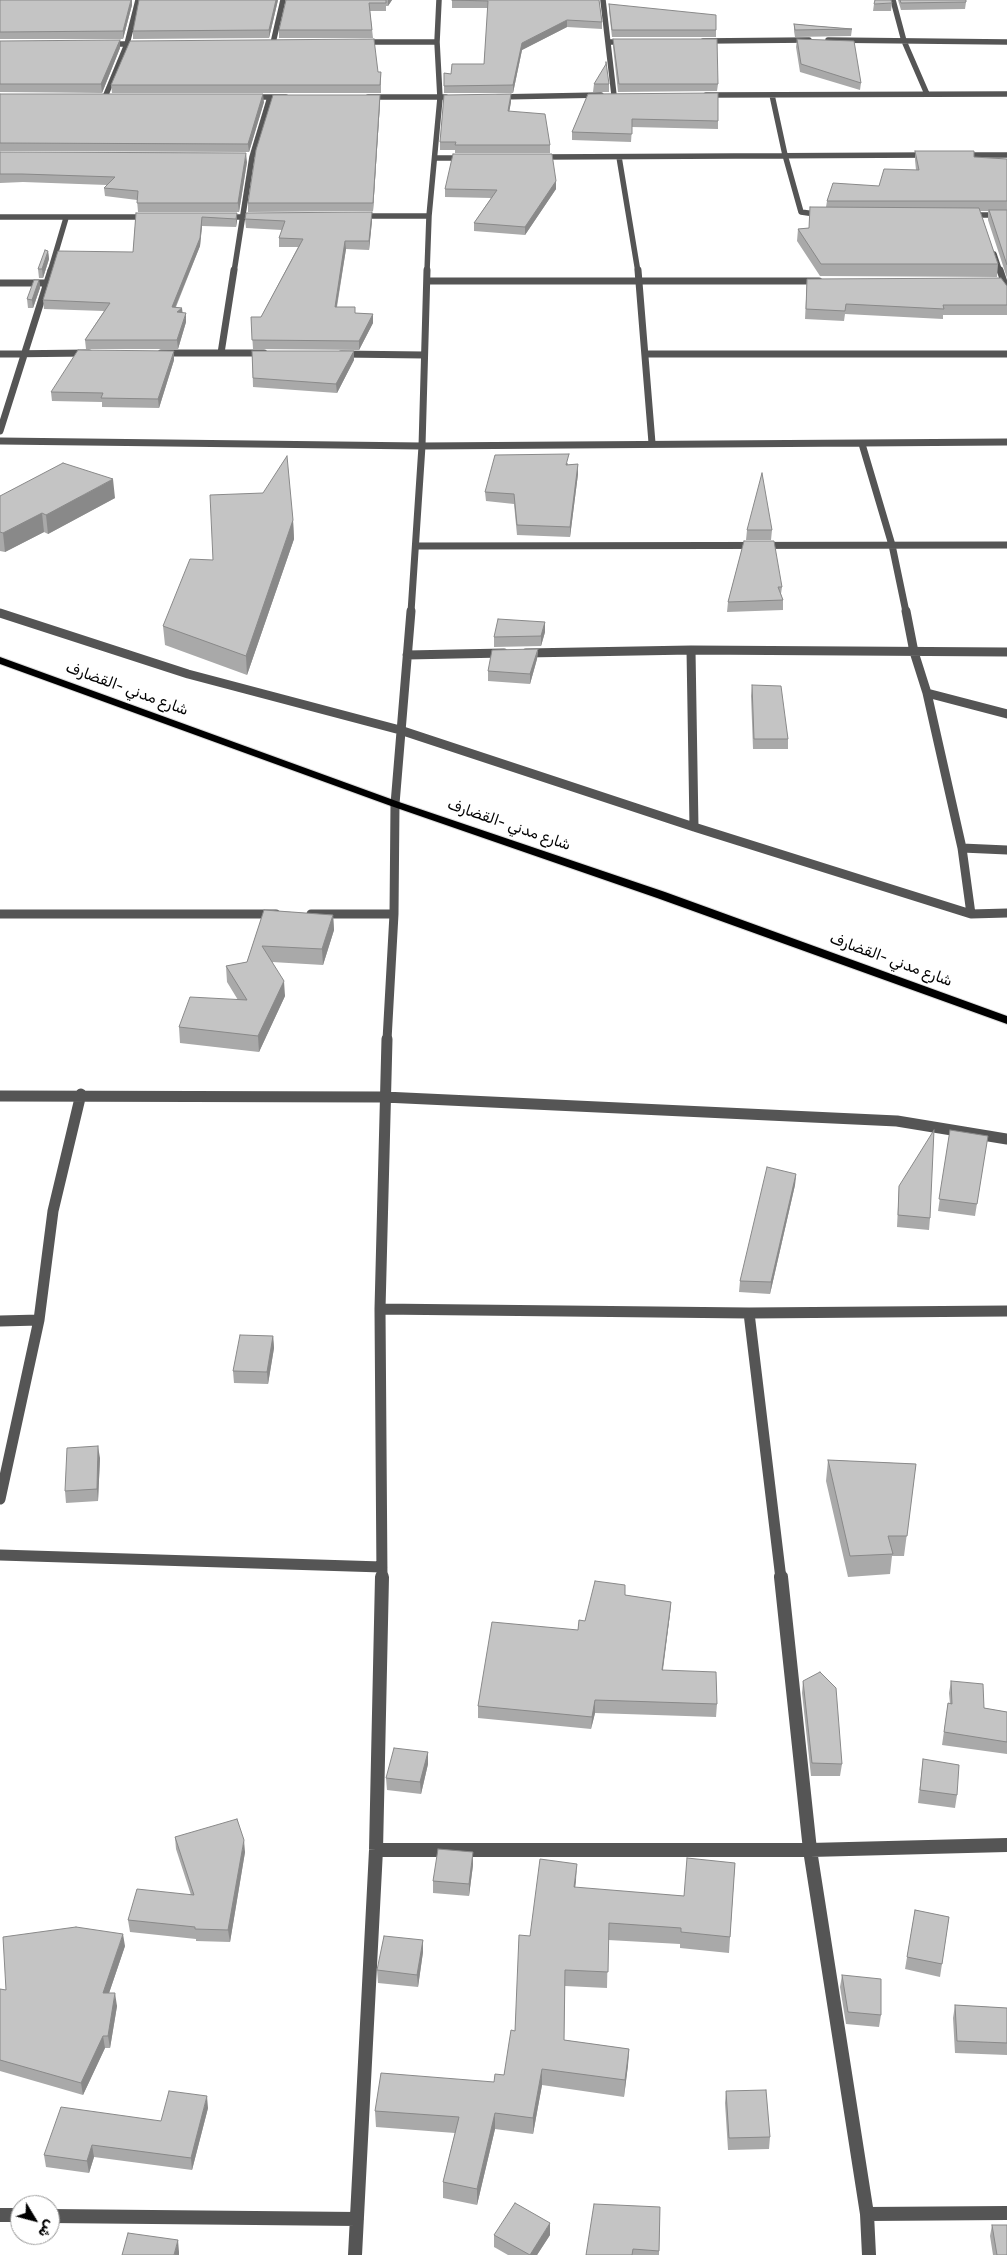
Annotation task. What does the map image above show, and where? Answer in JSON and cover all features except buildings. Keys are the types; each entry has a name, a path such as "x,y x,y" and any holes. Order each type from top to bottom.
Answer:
{"highway":[{"name":"شارع مدني -القضارف","path":"0,660 395,804 661,895 1007,1020"}],"street":[{"path":"105,97 127,44 138,0 129,0"},
{"path":"273,43 283,0"},
{"path":"355,2255 376,1850 382,1567 380,1309 384,1097 394,914 395,804 417,546 429,216 440,98 437,42 439,0"},
{"path":"603,0 614,95"},
{"path":"893,0 904,41 927,94"},
{"path":"697,41 816,40"},
{"path":"825,40 1007,42"},
{"path":"350,42 437,42"},
{"path":"608,42 637,42"},
{"path":"263,43 282,43"},
{"path":"98,44 146,44"},
{"path":"703,95 1007,94"},
{"path":"488,97 624,95"},
{"path":"772,95 785,155 801,212 832,215"},
{"path":"96,97 115,97"},
{"path":"241,97 290,97"},
{"path":"221,353 252,157 270,97"},
{"path":"360,97 449,97"},
{"path":"532,157 939,155"},
{"path":"949,155 1007,155"},
{"path":"242,157 252,157"},
{"path":"619,157 640,281 652,443"},
{"path":"434,158 473,158"},
{"path":"961,215 1007,215"},
{"path":"981,215 984,225"},
{"path":"212,217 271,216"},
{"path":"350,216 429,216"},
{"path":"0,217 154,217"},
{"path":"0,431 26,354 66,218"},
{"path":"990,244 1007,291"},
{"path":"428,281 826,281"},
{"path":"993,282 1003,282"},
{"path":"0,283 46,283"},
{"path":"0,354 94,353"},
{"path":"153,353 270,353"},
{"path":"337,354 424,355"},
{"path":"645,354 1007,354"},
{"path":"0,441 422,446 1007,442"},
{"path":"862,444 892,545 914,652 926,693 962,848 971,914"},
{"path":"417,546 1007,545"},
{"path":"0,613 188,674 400,730 694,827 971,914 1007,913"},
{"path":"408,655 691,650 1007,652"},
{"path":"691,650 694,827"},
{"path":"926,693 1007,714"},
{"path":"962,848 1007,850"},
{"path":"0,914 285,914"},
{"path":"305,914 394,914"},
{"path":"0,1499 39,1320 54,1211 81,1094"},
{"path":"0,1096 81,1094 384,1097 897,1121 1007,1139"},
{"path":"380,1309 749,1313 1007,1311"},
{"path":"749,1313 782,1587 810,1850 867,2214 869,2255"},
{"path":"0,1321 39,1320"},
{"path":"0,1555 382,1567"},
{"path":"376,1850 810,1850 1007,1845"},
{"path":"867,2214 1007,2213"},
{"path":"60,2216 356,2219"}]}
